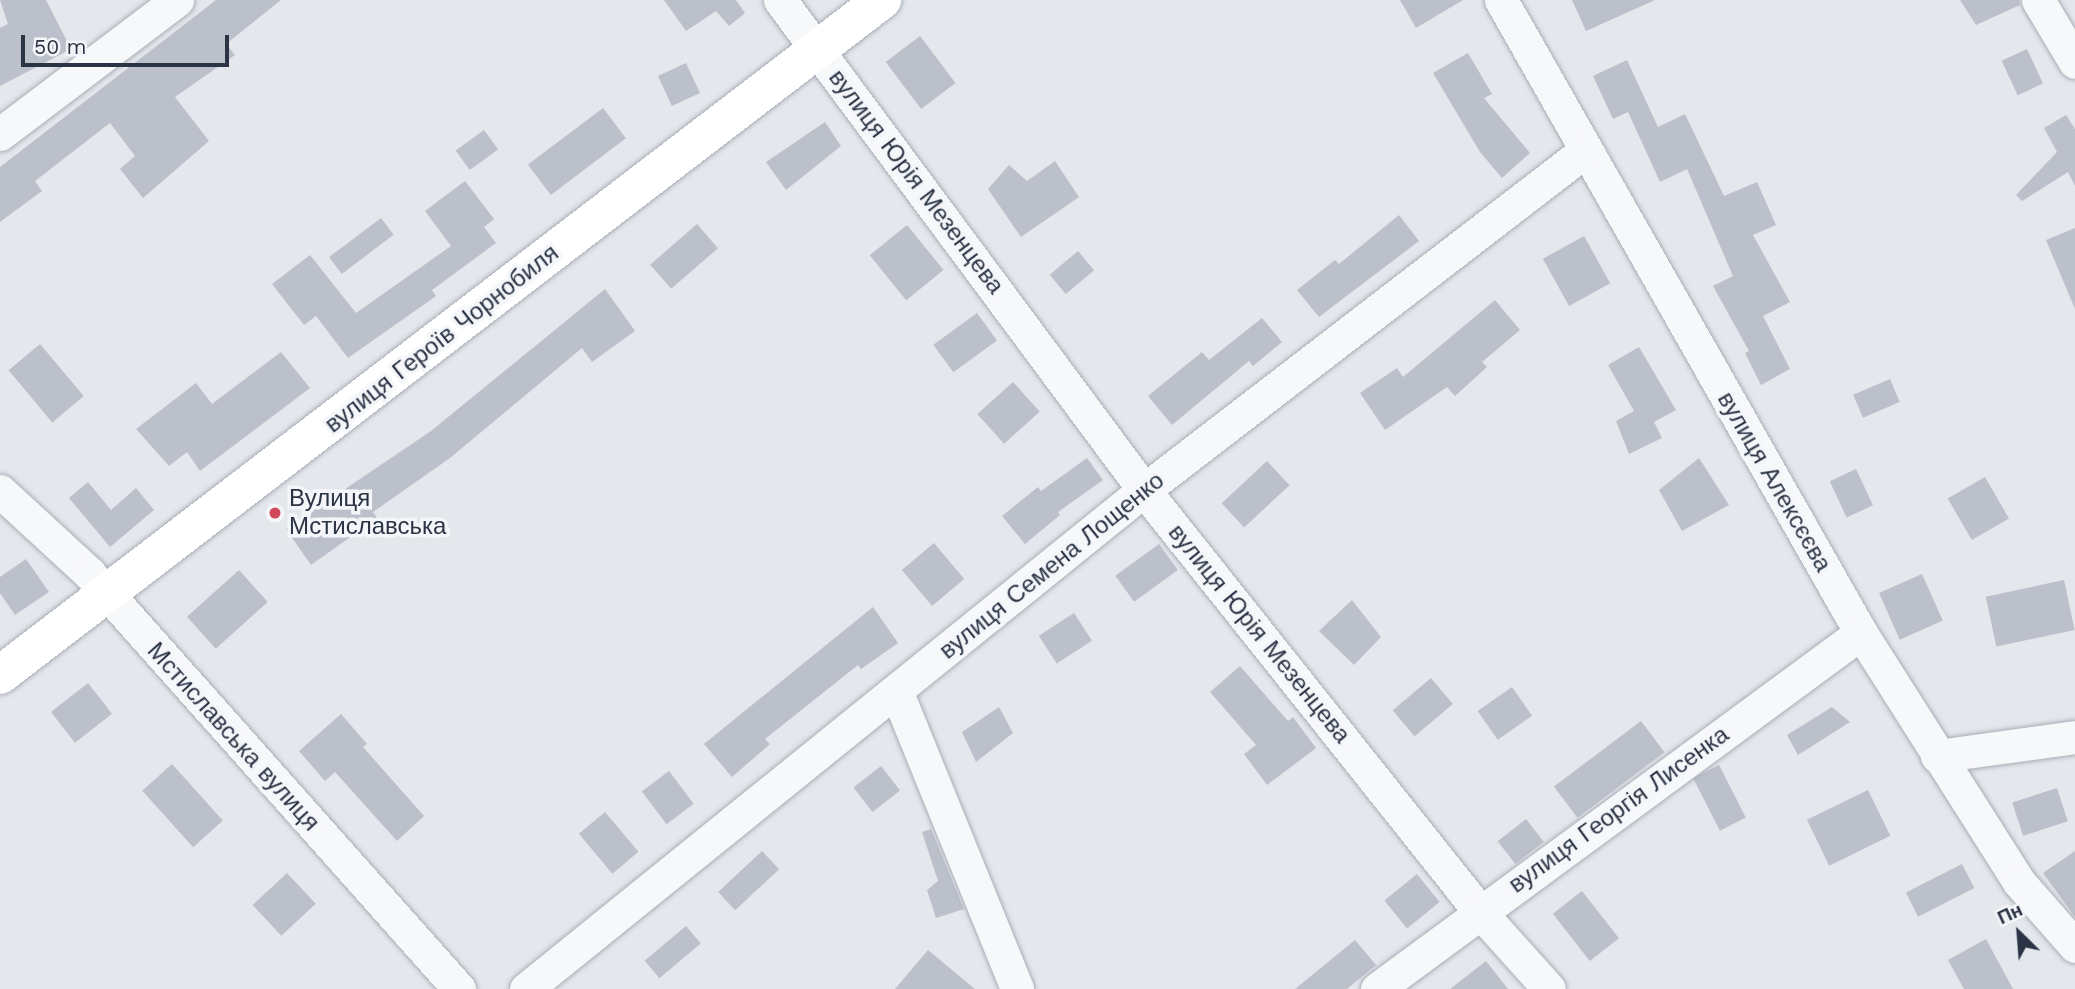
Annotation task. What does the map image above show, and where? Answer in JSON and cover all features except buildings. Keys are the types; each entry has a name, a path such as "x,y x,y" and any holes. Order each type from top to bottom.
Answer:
{"main road":[{"name":"вулиця Героїв Чорнобиля","path":"0,674 882,0"}],"street":[{"path":"0,134 177,0"},
{"name":"вулиця Юрія Мезенцева","path":"780,0 1144,490 1480,912 1549,989"},
{"name":"вулиця Алексєєва","path":"1501,0 1861,633 1937,757 2019,882 2075,946"},
{"path":"2038,0 2075,62"},
{"name":"вулиця Семена Лощенко","path":"526,989 897,693 1144,490 1585,151"},
{"name":"Мстиславська вулиця","path":"0,491 107,594 459,989"},
{"name":"вулиця Георгія Лисенка","path":"1377,989 1861,633"},
{"path":"897,693 1017,989"},
{"path":"1937,757 2075,737"}],"place":[{"name":"Вулиця Мстиславська","path":"275,513"}]}
